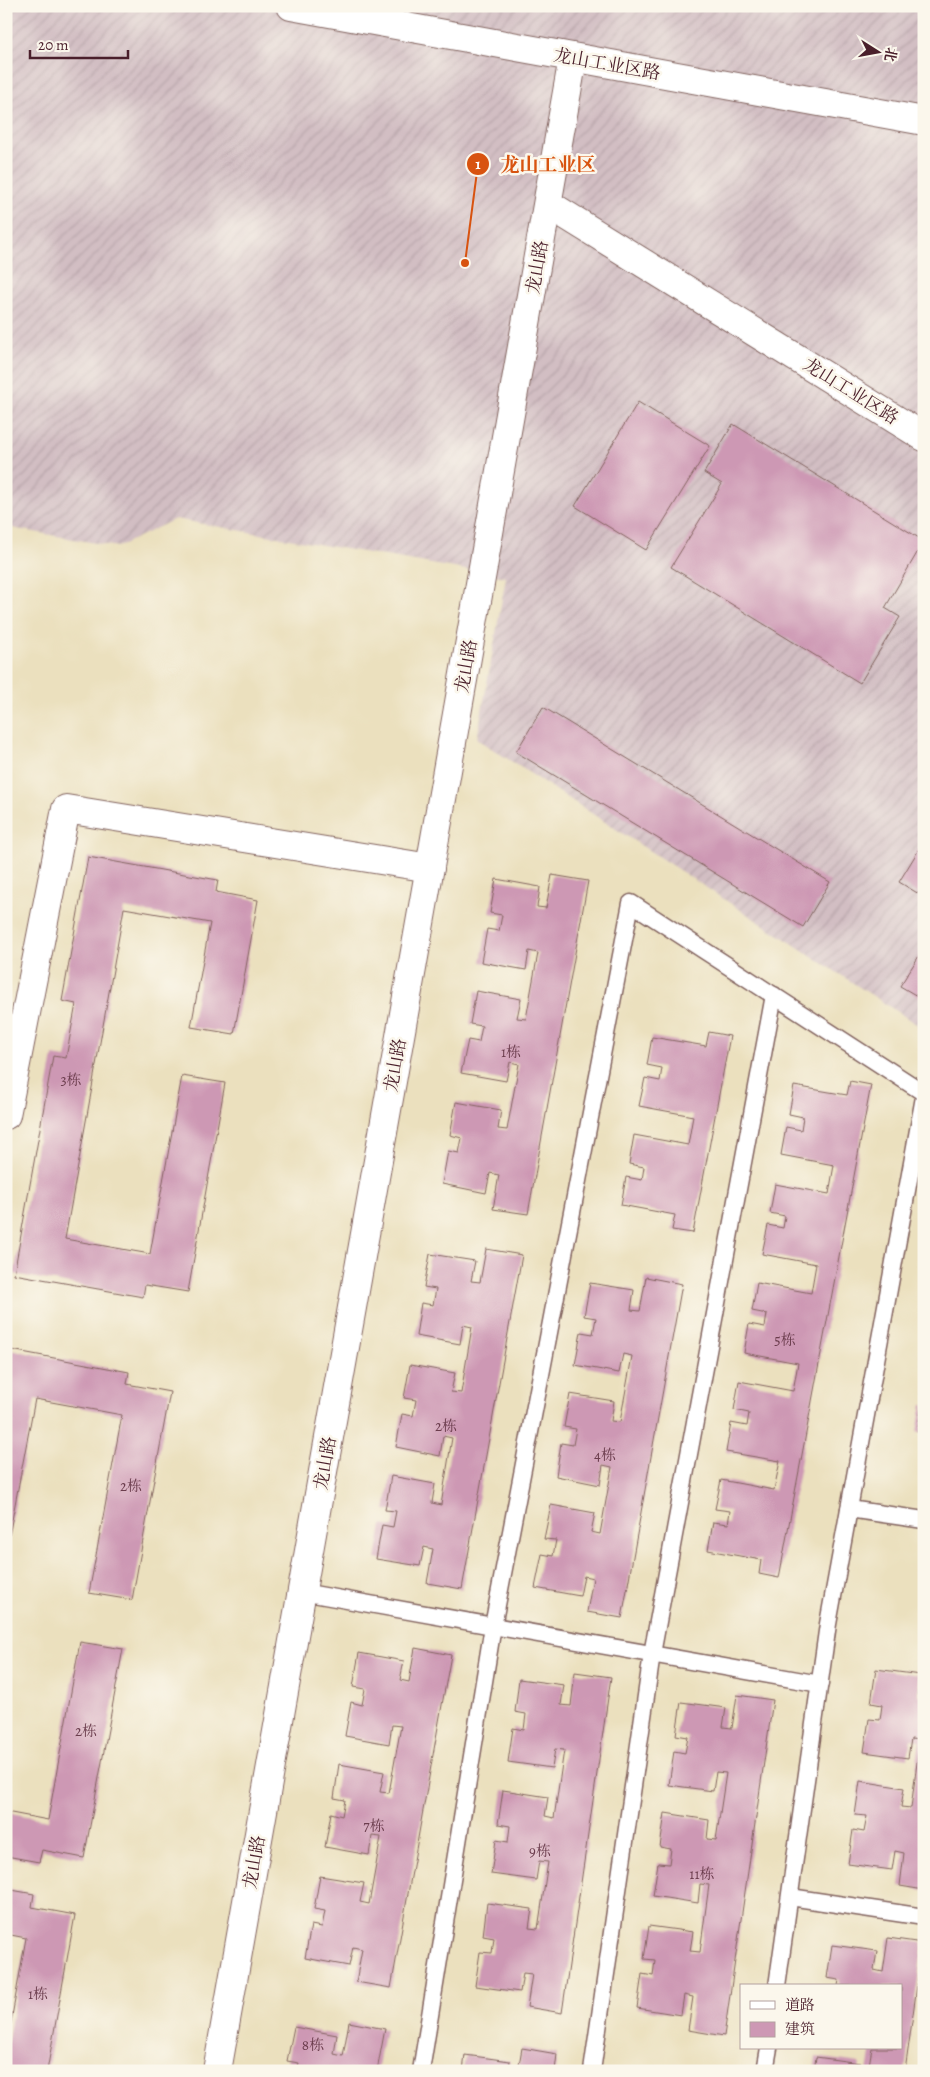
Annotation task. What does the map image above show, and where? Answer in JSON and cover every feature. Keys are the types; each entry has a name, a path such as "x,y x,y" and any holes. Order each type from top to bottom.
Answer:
{"street":[{"name":"龙山工业区路","path":"291,6 924,121"},
{"name":"龙山路","path":"218,2071 573,58"},
{"name":"龙山工业区路","path":"548,204 924,437"},
{"path":"6,1115 66,809 430,868"}],"lane":[{"path":"421,2071 492,1626 631,902 924,1093"},
{"path":"592,2071 652,1654 774,995"},
{"path":"777,1984 828,1624 924,1097"},
{"path":"848,1510 924,1520"},
{"path":"302,1592 820,1684"},
{"path":"790,1897 924,1916"},
{"path":"766,2071 769,2050"}],"shaded area":[{"path":"6,6 924,6 924,1029 477,739 506,577 175,519 118,547 6,527"}],"building":[{"path":"638,402 710,446 646,550 575,506"},
{"path":"733,424 924,541 885,608 900,617 860,683 671,567 722,484 704,473"},
{"path":"543,707 830,882 803,927 516,752"},
{"path":"924,841 924,897 899,882"},
{"path":"88,857 218,880 216,892 258,900 234,1034 191,1027 210,923 124,908 65,1239 150,1254 182,1076 225,1083 188,1292 145,1285 143,1297 14,1274 53,1056 66,1058 76,1004 62,1001"},
{"path":"552,875 588,881 528,1214 493,1209 499,1175 490,1173 486,1193 442,1184 448,1151 459,1153 462,1138 450,1135 456,1102 501,1110 498,1129 507,1130 519,1064 510,1062 506,1081 461,1073 468,1040 479,1042 482,1026 470,1024 476,991 521,999 517,1018 526,1019 538,953 529,951 526,970 481,962 487,929 499,931 502,915 490,913 496,879 540,887 537,907 546,908"},
{"path":"924,948 924,1000 900,986"},
{"path":"709,1032 730,1036 693,1233 672,1230 675,1215 621,1205 626,1177 642,1180 644,1167 629,1164 634,1135 688,1145 693,1116 639,1106 645,1078 660,1081 662,1068 647,1065 652,1037 706,1046"},
{"path":"850,1081 871,1085 779,1578 759,1574 761,1560 708,1550 713,1522 728,1524 730,1511 715,1509 721,1480 774,1490 780,1461 726,1452 731,1423 747,1426 749,1413 734,1410 739,1381 793,1391 798,1363 744,1353 749,1324 765,1327 767,1314 752,1311 757,1283 811,1293 816,1264 762,1254 768,1225 783,1228 785,1216 770,1213 775,1184 829,1194 834,1165 781,1155 786,1127 801,1130 803,1117 789,1114 794,1086 847,1095"},
{"path":"486,1249 522,1255 462,1589 427,1583 433,1549 424,1547 420,1566 376,1559 382,1525 393,1527 396,1511 385,1510 391,1476 435,1484 432,1503 441,1505 452,1438 443,1436 440,1456 396,1447 402,1414 413,1416 416,1400 404,1398 410,1365 455,1373 451,1392 461,1393 472,1327 463,1325 460,1344 416,1336 421,1303 433,1305 436,1289 424,1287 430,1254 475,1261 471,1281 480,1282"},
{"path":"646,1277 682,1284 622,1618 587,1612 593,1578 584,1576 580,1596 535,1588 542,1554 553,1556 556,1540 544,1539 551,1505 595,1513 591,1532 600,1534 612,1467 603,1465 600,1485 556,1476 561,1443 573,1445 576,1429 564,1427 570,1394 614,1401 611,1421 620,1422 632,1356 623,1354 619,1373 575,1365 581,1332 593,1334 596,1318 584,1316 590,1283 634,1290 631,1310 640,1311"},
{"path":"6,1349 129,1372 127,1384 170,1392 132,1600 89,1593 122,1415 35,1399 6,1552"},
{"path":"922,1404 924,1404 924,1434 917,1432"},
{"path":"80,1642 123,1649 84,1858 42,1850 39,1862 6,1856 6,1812 48,1820"},
{"path":"415,1648 451,1655 391,1988 356,1982 362,1949 353,1947 349,1966 305,1958 311,1925 322,1927 325,1911 314,1909 320,1876 364,1883 360,1902 369,1904 381,1837 372,1836 369,1855 325,1847 331,1813 342,1816 345,1800 334,1798 339,1764 384,1772 380,1792 389,1793 401,1726 392,1725 389,1744 345,1736 351,1702 362,1705 365,1689 353,1687 359,1653 404,1661 400,1680 409,1682"},
{"path":"876,1669 920,1675 918,1695 924,1696 924,1890 900,1886 904,1853 895,1851 892,1870 848,1864 853,1830 864,1832 867,1816 855,1815 860,1781 904,1788 901,1807 911,1808 920,1740 911,1739 908,1758 864,1752 869,1719 880,1720 882,1705 871,1703"},
{"path":"575,1672 611,1677 562,2013 527,2007 532,1974 523,1973 520,1992 475,1986 480,1952 492,1953 494,1938 483,1936 487,1903 532,1909 529,1928 538,1929 548,1862 539,1861 536,1880 491,1874 496,1840 508,1842 510,1826 498,1824 503,1790 548,1797 545,1816 554,1818 564,1750 555,1749 552,1768 508,1762 513,1728 524,1730 526,1714 515,1712 519,1679 564,1685 561,1705 571,1706"},
{"path":"737,1695 773,1700 724,2036 688,2030 693,1997 684,1995 681,2015 637,2008 642,1974 653,1976 655,1960 644,1959 649,1926 693,1932 690,1951 700,1952 709,1885 700,1884 698,1903 653,1896 658,1863 669,1864 671,1849 660,1847 665,1813 709,1820 707,1839 716,1840 726,1773 716,1772 713,1791 669,1785 674,1751 685,1753 688,1737 676,1735 681,1702 726,1708 723,1727 732,1728"},
{"path":"6,1889 34,1894 32,1907 75,1915 47,2071 6,2071 6,2050 26,1938 6,1934"},
{"path":"888,1938 923,1943 905,2071 868,2071 872,2050 902,2050 902,1984 838,1984 839,1980 827,1978 832,1945 877,1951 874,1970 883,1972"},
{"path":"349,2022 385,2029 377,2071 297,2071 299,2063 287,2061 294,2027 337,2035 334,2054 343,2056"},
{"path":"522,2048 557,2054 555,2071 518,2071"},
{"path":"465,2055 510,2061 509,2071 463,2071"},
{"path":"816,2057 860,2063 859,2071 814,2071"}],"place":[{"name":"龙山工业区","path":"465,263"}]}
